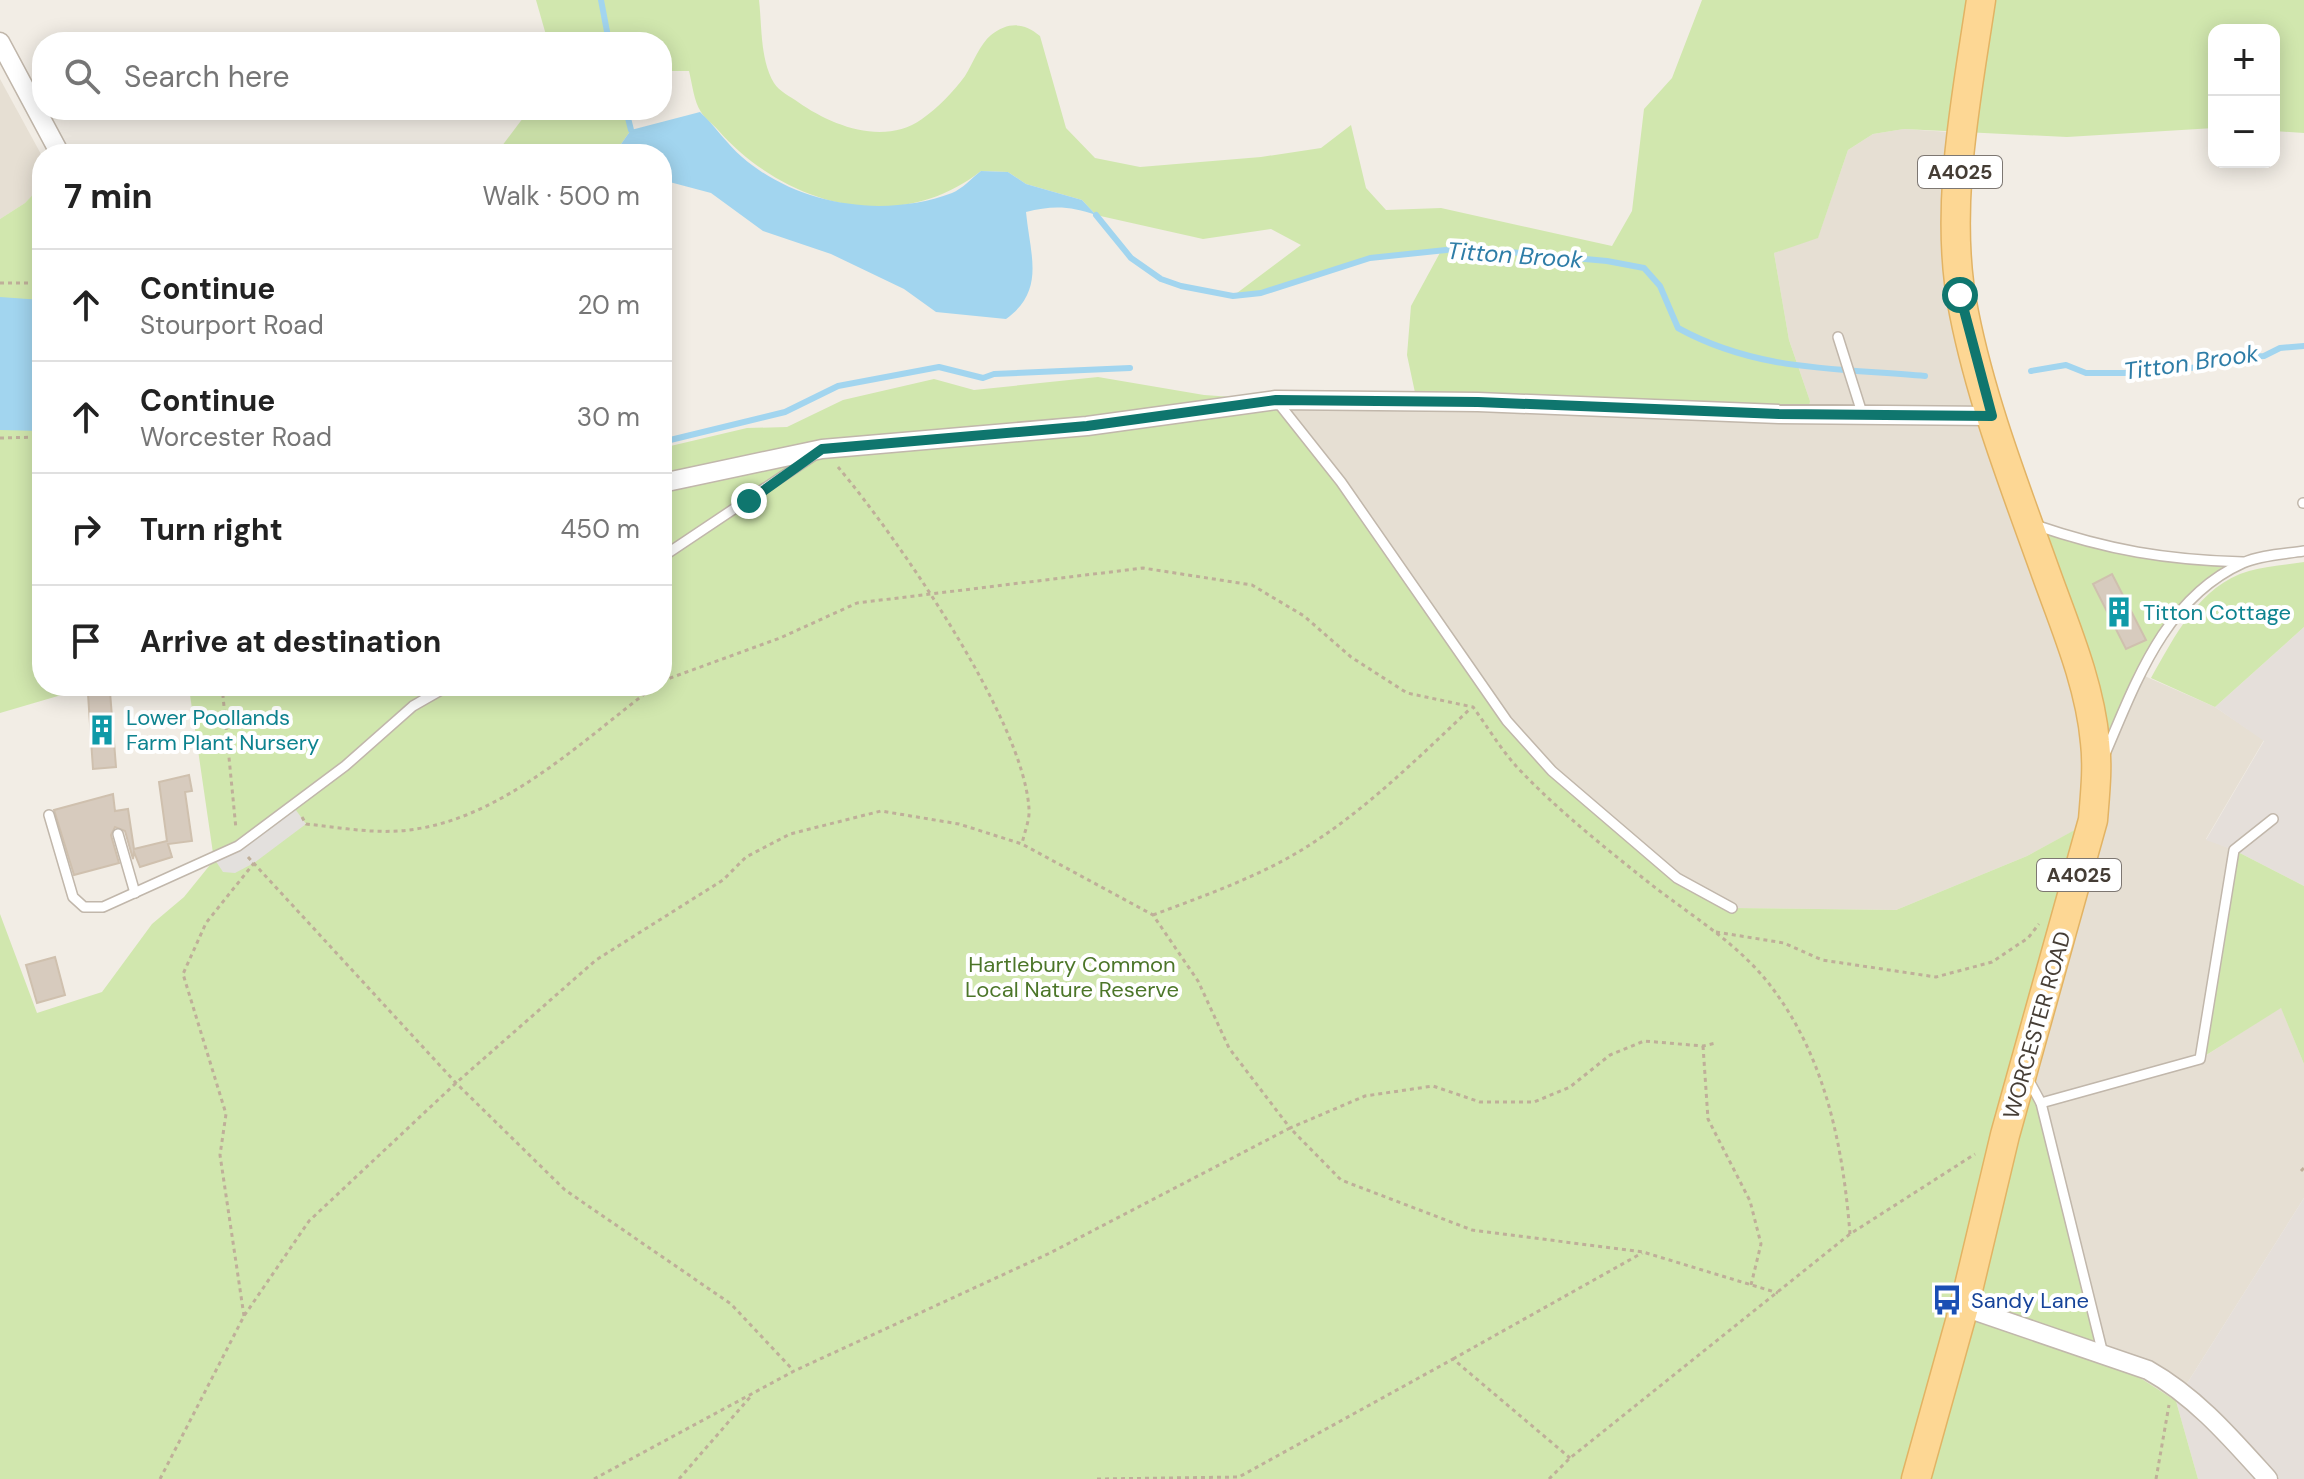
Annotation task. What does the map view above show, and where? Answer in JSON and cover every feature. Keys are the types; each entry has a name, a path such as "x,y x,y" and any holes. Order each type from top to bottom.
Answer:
{"main road":[{"name":"WORCESTER ROAD","path":"1916,1479 1964,1307 2005,1135 2093,820 2097,773 2090,709 2070,640 1989,407 1960,295 1955,227 1967,93 1981,0"}],"street":[{"path":"0,42 32,102"},
{"path":"42,120 55,144"},
{"path":"672,481 822,449 1087,426 1276,400 1478,402 1863,416 1989,407"},
{"path":"1964,1307 2148,1370 2175,1385 2207,1413 2268,1479"}],"lane":[{"path":"1838,337 1863,416"},
{"path":"1276,400 1341,482 1487,694 1552,771 1591,808 1677,878 1732,908"},
{"path":"672,550 822,449"},
{"path":"2028,522 2118,550 2172,560 2244,562 2304,551"},
{"path":"2097,773 2140,674 2170,621 2204,588 2244,562"},
{"path":"49,815 73,897 84,907 103,907 238,846 293,806 413,706 430,696"},
{"path":"2041,1103 2200,1059 2234,850 2273,819"},
{"path":"118,834 135,893"},
{"path":"2024,1073 2041,1103 2103,1354"}],"path":[{"path":"0,283 32,283"},
{"path":"0,438 32,437"},
{"path":"822,449 876,513 929,594 1017,752 1030,810 1022,844"},
{"path":"672,677 780,638 857,603 1143,568 1252,585 1304,616 1351,657 1407,693 1473,707 1515,764 1552,801 1651,884 1716,932 1772,988 1806,1041 1828,1100 1845,1169 1850,1234"},
{"path":"1153,915 1231,886 1308,846 1401,774 1487,694"},
{"path":"223,696 238,846 456,1083 565,1190 731,1304 794,1371"},
{"path":"293,806 306,824 330,827 398,831 453,821 514,791 642,696"},
{"path":"160,1479 244,1316 309,1221 456,1083 596,960 723,880 746,857 790,834 881,811 959,824 1022,844 1153,915 1198,981 1229,1048 1290,1128 1341,1180 1472,1230 1643,1252 1778,1293"},
{"path":"244,1316 220,1155 226,1114 183,974 206,923 254,863"},
{"path":"1716,932 1784,943 1822,960 1936,977 1992,962 2028,938"},
{"path":"594,1479 794,1371 1050,1253 1290,1128 1365,1096 1433,1086 1480,1102 1534,1102 1570,1087 1610,1055 1644,1041 1703,1046 1716,1043"},
{"path":"1703,1046 1708,1119 1750,1201 1761,1244 1751,1287"},
{"path":"1549,1479 1570,1458 1850,1234 2005,1135"},
{"path":"1097,1479 1239,1477 1643,1252"},
{"path":"1453,1359 1570,1458"},
{"path":"2156,1479 2165,1417 2175,1385"},
{"path":"679,1479 754,1393"}],"shaded area":[{"path":"0,79 35,144 32,144 32,196 0,219"},
{"path":"1904,129 1964,133 1955,227 2028,522 2140,674 2215,707 2264,740 2206,839 2234,850 2202,1058 2281,1007 2304,1064 2304,1198 2176,1401 2103,1354 2024,1073 2092,821 2027,856 1896,910 1732,908 1703,895 1627,839 1508,721 1276,400 1810,401 1789,340 1774,253 1818,237 1848,150 1873,134"},
{"path":"2304,627 2304,886 2234,850 2206,840 2264,741 2215,707"},
{"path":"293,806 306,824 254,863 235,873 223,872 215,860"},
{"path":"2304,1198 2304,1479 2198,1479 2176,1401"}],"green space":[{"path":"536,0 759,0 764,53 769,74 776,86 826,119 858,130 875,132 907,127 922,119 956,88 991,35 1010,26 1022,26 1040,36 1066,128 1095,158 1140,167 1261,157 1321,148 1351,125 1366,188 1386,210 1441,208 1612,246 1632,211 1644,109 1672,78 1702,0 2304,0 2304,133 2280,131 2280,24 2208,24 2208,128 2067,137 1904,129 1873,134 1848,150 1818,238 1774,253 1789,340 1810,401 1807,415 1417,402 1407,355 1411,306 1442,249 1370,258 1261,293 1233,296 1301,245 1271,229 1203,239 1096,215 1082,200 1026,184 1008,172 981,171 948,191 914,203 878,207 843,203 808,193 775,177 745,156 707,119 695,98 689,71 672,71 672,32 545,32"},
{"path":"522,120 628,120 631,130 621,144 504,144"},
{"path":"32,196 32,696 58,696 0,713 0,219"},
{"name":"Hartlebury Common Local Nature Reserve","path":"1098,377 1204,395 1276,400 1341,482 1469,668 1552,771 1677,878 1732,908 1896,910 2027,856 2093,820 2024,1073 2041,1103 2103,1354 2176,1401 2198,1479 0,1479 0,914 37,1013 102,992 152,924 184,897 214,860 190,696 672,696 672,446 747,428 787,427 843,400 934,379 974,390"},
{"path":"2028,522 2118,550 2244,562 2204,588 2170,621 2097,773"},
{"path":"2304,562 2304,627 2215,707 2151,678 2190,615 2216,588 2249,571"},
{"path":"2234,850 2304,886 2304,1064 2281,1008 2200,1059"}],"water":[{"path":"700,112 742,157 764,173 788,187 842,203 870,206 925,201 952,193 981,171 1008,172 1026,184 1082,200 1096,215 1061,208 1026,212 1032,257 1031,284 1019,308 1006,319 936,312 904,289 831,254 763,231 711,193 672,183 672,144 621,144 631,130"},
{"path":"0,297 32,299 32,431 0,430"}],"building":[{"name":"Titton Cottage","path":"2112,574 2146,640 2126,649 2093,584"},
{"name":"Lower Poollands Farm Plant Nursery","path":"88,696 110,696 116,767 93,769"},
{"path":"189,775 192,791 185,792 192,841 168,844 172,857 140,867 134,852 133,859 125,831 115,827 111,835 119,863 74,875 54,810 113,794 115,811 128,809 134,849 167,841 159,782"},
{"path":"55,957 65,995 37,1003 26,965"}],"waterway":[{"path":"601,0 607,32"},
{"path":"628,120 631,130"},
{"name":"Titton Brook","path":"1096,215 1131,258 1161,279 1181,286 1233,296 1261,293 1370,258 1465,248 1607,261 1644,268 1660,286 1678,328 1738,353 1799,366 1925,376"},
{"name":"Titton Brook","path":"2031,371 2066,365 2086,373 2140,373 2199,367 2222,359 2264,356 2280,348 2304,346"},
{"path":"672,440 785,412 838,386 939,367 983,378 994,374 1130,368"}],"place":[{"name":"Titton Cottage","path":"2119,612"},
{"name":"Lower Poollands Farm Plant Nursery","path":"102,730"},
{"name":"Sandy Lane","path":"1947,1300"}],"route":[{"path":"749,501 822,449 895,440 1087,426 1168,412 1276,400 1478,402 1779,414 1992,416 1970,343 1960,295"}]}
